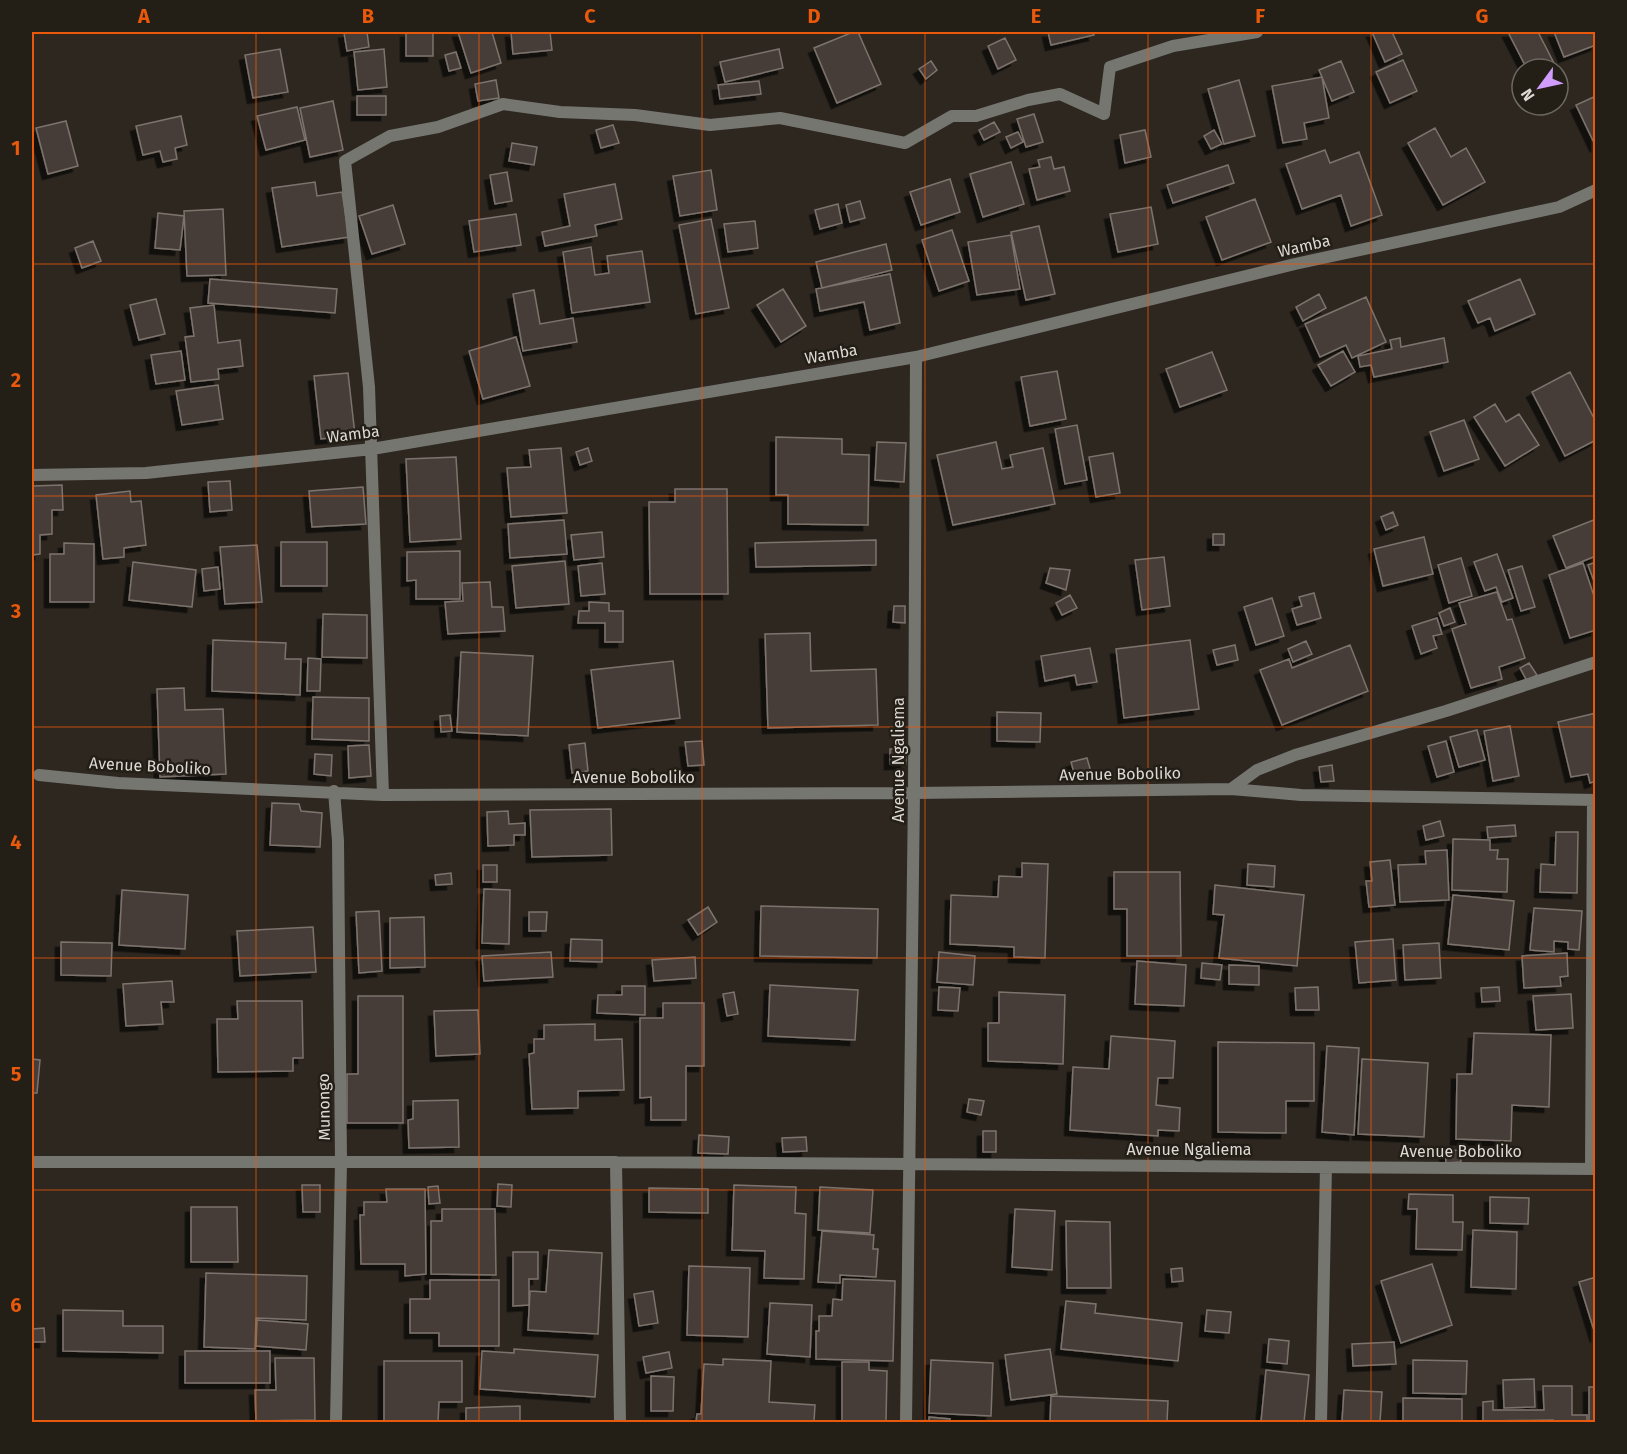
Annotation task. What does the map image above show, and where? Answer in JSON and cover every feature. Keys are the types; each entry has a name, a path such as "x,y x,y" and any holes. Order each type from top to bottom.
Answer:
{"street":[{"path":"383,795 369,387 345,161 390,136 438,127 503,104 560,112 635,116 710,125 780,118 905,143 952,116 976,116 1028,100 1059,94 1104,114 1110,67 1173,46 1257,32"},
{"name":"Wamba","path":"32,475 146,473 372,449 916,357 1295,264 1559,207 1596,189"},
{"name":"Avenue Ngaliema","path":"906,1422 914,793 916,357"},
{"path":"1231,789 1257,770 1295,755 1446,711 1596,662"},
{"name":"Avenue Boboliko","path":"39,776 118,783 383,795 1231,789 1301,795 1594,800"},
{"name":"Munongo","path":"334,792 338,842 341,1162 336,1422"},
{"path":"1593,1169 1594,800"},
{"path":"32,1162 908,1164"},
{"path":"616,1162 620,1422"},
{"name":"Avenue Ngaliema","path":"908,1164 1326,1167"},
{"path":"1321,1422 1326,1167"},
{"name":"Avenue Boboliko","path":"1326,1167 1593,1169"}],"building":[{"path":"367,32 369,47 347,51 344,33"},
{"path":"406,32 433,32 433,56 406,56"},
{"path":"458,32 492,32 501,63 471,73"},
{"path":"511,32 550,32 552,50 513,54"},
{"path":"858,32 881,84 837,103 814,48"},
{"path":"1048,32 1093,32 1094,35 1051,45"},
{"path":"1372,32 1392,32 1402,54 1385,62"},
{"path":"1508,32 1538,32 1551,57 1521,57"},
{"path":"1554,32 1596,32 1596,45 1564,57"},
{"path":"1005,38 1016,60 998,69 988,46"},
{"path":"280,49 288,92 253,98 245,55"},
{"path":"384,49 387,87 358,90 354,52"},
{"path":"779,49 783,68 725,82 720,62"},
{"path":"456,52 461,68 449,71 445,55"},
{"path":"1403,60 1417,91 1390,103 1376,72"},
{"path":"931,61 937,70 926,79 919,69"},
{"path":"1341,61 1354,92 1332,101 1319,70"},
{"path":"1322,77 1329,118 1304,123 1307,139 1283,143 1272,86"},
{"path":"496,80 499,98 478,101 475,84"},
{"path":"1239,80 1255,136 1224,144 1208,89"},
{"path":"759,81 761,94 720,99 718,85"},
{"path":"357,96 386,96 386,115 357,115"},
{"path":"1596,96 1596,147 1576,105"},
{"path":"333,101 343,150 310,157 300,108"},
{"path":"297,107 305,140 266,150 257,116"},
{"path":"1034,114 1043,142 1026,147 1017,119"},
{"path":"181,116 187,145 175,148 177,159 163,162 160,151 143,155 136,126"},
{"path":"66,121 78,166 48,174 36,128"},
{"path":"994,122 1000,132 984,140 979,130"},
{"path":"613,125 619,143 601,148 596,130"},
{"path":"1435,128 1451,157 1466,148 1485,182 1443,205 1408,143"},
{"path":"1145,130 1151,157 1125,163 1120,135"},
{"path":"1214,130 1222,144 1211,149 1204,136"},
{"path":"1018,132 1023,142 1011,148 1006,137"},
{"path":"512,143 537,147 534,165 509,161"},
{"path":"1325,150 1330,163 1359,152 1382,215 1351,226 1341,195 1302,209 1286,164"},
{"path":"1051,157 1054,169 1064,167 1070,191 1037,200 1029,169 1040,167 1038,160"},
{"path":"1011,162 1024,204 983,217 970,174"},
{"path":"1228,165 1234,183 1173,203 1167,185"},
{"path":"711,170 717,210 680,216 673,176"},
{"path":"507,172 512,201 495,204 490,175"},
{"path":"950,179 960,212 921,225 910,192"},
{"path":"315,182 317,196 342,192 349,237 282,247 272,188"},
{"path":"615,184 622,219 595,225 597,236 545,246 542,232 570,226 564,194"},
{"path":"1255,199 1271,242 1222,260 1206,217"},
{"path":"860,201 865,218 850,222 846,205"},
{"path":"838,204 842,223 820,229 815,210"},
{"path":"393,205 405,244 372,254 359,216"},
{"path":"1151,207 1158,244 1118,252 1110,214"},
{"path":"223,209 226,275 187,276 184,211"},
{"path":"158,213 184,216 180,250 155,248"},
{"path":"516,214 521,245 474,252 469,221"},
{"path":"711,219 729,308 696,314 679,225"},
{"path":"755,221 758,248 728,252 724,224"},
{"path":"1039,226 1055,294 1026,300 1011,232"},
{"path":"952,230 969,281 939,291 922,240"},
{"path":"1011,235 1020,289 977,295 968,242"},
{"path":"93,241 101,261 82,268 75,248"},
{"path":"886,244 892,270 822,288 816,262"},
{"path":"591,247 595,275 609,273 607,256 642,251 650,302 572,313 563,252"},
{"path":"890,274 900,323 870,330 864,302 820,311 816,289"},
{"path":"210,279 337,289 335,313 208,303"},
{"path":"1520,279 1535,314 1495,331 1490,318 1478,323 1468,301"},
{"path":"783,289 806,326 781,342 757,305"},
{"path":"534,290 540,324 573,318 577,342 523,351 513,294"},
{"path":"1319,294 1326,308 1303,321 1296,307"},
{"path":"1366,297 1386,342 1352,358 1346,345 1320,357 1305,324"},
{"path":"156,299 165,334 139,340 130,305"},
{"path":"214,305 218,343 240,340 243,366 218,369 219,379 191,382 185,337 194,336 190,308"},
{"path":"516,337 530,386 483,399 469,351"},
{"path":"1400,338 1401,347 1444,338 1448,362 1374,377 1371,365 1360,367 1358,356 1392,349 1390,340"},
{"path":"181,351 185,380 156,384 151,355"},
{"path":"1343,351 1355,372 1331,386 1318,365"},
{"path":"1212,352 1227,390 1180,407 1166,369"},
{"path":"1057,371 1066,419 1030,426 1021,377"},
{"path":"1570,372 1596,422 1596,440 1565,456 1532,392"},
{"path":"348,373 355,435 321,439 314,376"},
{"path":"218,385 223,419 182,425 176,391"},
{"path":"1495,404 1506,422 1519,414 1539,445 1505,466 1474,417"},
{"path":"1464,420 1479,459 1444,471 1430,432"},
{"path":"1077,425 1087,480 1065,484 1055,429"},
{"path":"776,437 842,439 842,454 869,455 868,525 788,524 788,495 776,495"},
{"path":"877,442 906,443 904,482 875,480"},
{"path":"996,442 1002,469 1013,467 1010,455 1043,448 1055,504 953,525 937,455"},
{"path":"561,448 567,513 511,517 507,468 531,467 529,450"},
{"path":"588,448 592,461 580,465 576,452"},
{"path":"1113,453 1120,493 1096,497 1089,457"},
{"path":"456,457 461,539 410,542 406,459"},
{"path":"230,481 232,510 210,512 208,482"},
{"path":"62,485 63,510 52,510 52,534 40,535 40,554 32,555 32,486"},
{"path":"363,487 366,524 312,527 309,491"},
{"path":"675,489 727,489 728,594 650,594 649,502 675,502"},
{"path":"130,491 131,502 141,501 146,545 124,548 124,557 103,559 96,495"},
{"path":"1393,512 1398,525 1386,530 1381,517"},
{"path":"1596,519 1596,556 1566,568 1553,536"},
{"path":"564,520 567,554 510,558 508,524"},
{"path":"602,532 604,557 574,560 571,535"},
{"path":"1213,534 1224,534 1224,545 1213,545"},
{"path":"1424,537 1433,574 1383,586 1374,549"},
{"path":"876,540 876,565 756,567 755,543"},
{"path":"281,542 327,542 327,586 281,586"},
{"path":"64,543 94,544 94,602 50,602 50,554 64,554"},
{"path":"257,545 262,602 225,604 220,547"},
{"path":"460,551 460,599 416,599 416,580 407,581 407,552"},
{"path":"1497,554 1513,598 1502,602 1496,587 1485,591 1474,562"},
{"path":"1164,557 1170,606 1142,610 1135,560"},
{"path":"1461,558 1472,596 1449,603 1438,565"},
{"path":"565,561 569,604 516,608 512,566"},
{"path":"133,562 196,570 192,607 129,600"},
{"path":"1596,562 1596,587 1588,565"},
{"path":"602,563 605,594 581,596 578,566"},
{"path":"1583,563 1596,602 1596,630 1570,638 1549,575"},
{"path":"1522,566 1535,607 1521,611 1508,570"},
{"path":"218,567 220,589 204,591 202,569"},
{"path":"1050,568 1070,570 1066,590 1046,583"},
{"path":"490,582 492,607 503,607 505,631 448,634 445,602 463,601 462,583"},
{"path":"1497,592 1507,620 1512,619 1525,658 1499,667 1502,679 1471,688 1452,629 1466,624 1459,603"},
{"path":"1314,593 1321,618 1297,625 1292,609 1302,606 1299,597"},
{"path":"1070,595 1077,608 1062,615 1056,603"},
{"path":"1272,598 1284,636 1256,645 1244,607"},
{"path":"589,602 609,603 609,611 623,611 623,642 605,642 605,623 578,623 579,611 589,611"},
{"path":"894,606 905,606 905,623 893,622"},
{"path":"1450,608 1455,622 1444,626 1439,613"},
{"path":"323,614 367,615 367,658 322,657"},
{"path":"1437,618 1442,634 1433,636 1437,648 1421,654 1412,626"},
{"path":"810,633 811,671 876,669 878,725 768,728 765,634"},
{"path":"213,640 286,643 285,659 301,659 300,695 212,691"},
{"path":"1190,640 1199,709 1124,718 1116,649"},
{"path":"1306,641 1312,654 1293,662 1288,649"},
{"path":"1235,645 1238,660 1217,665 1213,650"},
{"path":"1350,645 1368,691 1282,725 1260,670 1289,659 1292,668"},
{"path":"1090,648 1097,682 1077,685 1075,675 1045,681 1041,656"},
{"path":"461,652 533,656 528,736 457,732"},
{"path":"308,658 321,659 320,691 307,691"},
{"path":"673,661 680,718 598,728 591,670"},
{"path":"1529,663 1537,675 1527,681 1520,668"},
{"path":"184,688 185,710 223,709 226,774 160,777 157,689"},
{"path":"313,697 369,698 369,741 312,739"},
{"path":"997,712 1041,713 1040,742 997,741"},
{"path":"1596,713 1596,781 1590,783 1588,774 1571,777 1558,722"},
{"path":"450,715 452,731 441,732 440,716"},
{"path":"1510,726 1519,776 1493,781 1484,731"},
{"path":"1477,730 1485,760 1459,767 1450,737"},
{"path":"702,741 704,765 688,766 685,742"},
{"path":"1446,741 1454,772 1437,777 1428,746"},
{"path":"585,743 588,771 572,773 569,745"},
{"path":"369,745 371,776 349,778 348,746"},
{"path":"890,749 906,749 906,764 890,764"},
{"path":"315,754 332,755 331,776 314,774"},
{"path":"1087,758 1091,772 1075,776 1071,762"},
{"path":"1332,765 1334,781 1321,782 1319,767"},
{"path":"272,803 299,804 301,811 322,813 320,847 270,845"},
{"path":"611,809 612,855 532,857 530,810"},
{"path":"508,811 509,824 525,823 525,835 514,835 514,845 488,846 487,812"},
{"path":"1440,821 1444,836 1426,840 1423,826"},
{"path":"1515,825 1516,836 1488,838 1487,827"},
{"path":"1556,832 1578,832 1577,893 1540,892 1541,864 1555,865"},
{"path":"1453,839 1490,840 1490,850 1498,850 1497,859 1508,859 1507,892 1452,890"},
{"path":"1447,850 1449,900 1400,902 1398,865 1426,864 1425,851"},
{"path":"1390,860 1395,905 1369,907 1366,881 1372,881 1370,862"},
{"path":"1022,863 1048,864 1045,958 1014,957 1014,947 950,944 951,895 998,897 999,876 1022,877"},
{"path":"1248,864 1275,866 1274,887 1247,885"},
{"path":"483,865 497,865 497,882 483,882"},
{"path":"1114,872 1180,872 1181,956 1127,956 1127,909 1114,909"},
{"path":"451,873 452,884 436,885 435,875"},
{"path":"1215,885 1304,895 1297,966 1219,958 1224,915 1213,914"},
{"path":"484,889 510,890 509,944 482,943"},
{"path":"122,890 188,895 185,949 119,945"},
{"path":"1453,895 1514,901 1509,950 1448,944"},
{"path":"761,906 878,909 877,958 760,956"},
{"path":"708,907 717,922 698,935 688,920"},
{"path":"1534,908 1582,911 1579,950 1568,949 1568,942 1554,941 1554,952 1530,950"},
{"path":"379,911 382,971 359,973 356,912"},
{"path":"529,912 547,912 546,931 529,931"},
{"path":"424,917 425,967 390,968 390,918"},
{"path":"313,927 316,972 240,976 237,931"},
{"path":"571,939 602,940 602,962 570,961"},
{"path":"1393,939 1396,980 1359,983 1355,942"},
{"path":"61,942 112,943 111,976 61,975"},
{"path":"1439,943 1441,978 1405,980 1403,945"},
{"path":"551,952 553,977 484,981 482,956"},
{"path":"939,952 975,956 973,985 937,982"},
{"path":"1567,953 1568,976 1560,977 1561,986 1524,988 1522,956"},
{"path":"695,957 696,978 654,981 652,960"},
{"path":"1137,961 1186,965 1184,1006 1135,1004"},
{"path":"1202,963 1222,965 1220,980 1201,978"},
{"path":"1229,965 1259,966 1259,985 1229,984"},
{"path":"172,981 174,1002 161,1002 163,1024 126,1026 123,984"},
{"path":"770,985 858,990 855,1040 768,1036"},
{"path":"622,986 645,986 645,1015 597,1013 598,995 622,995"},
{"path":"939,987 960,988 958,1011 938,1010"},
{"path":"1318,987 1319,1010 1296,1010 1295,988"},
{"path":"1499,987 1500,1001 1482,1002 1481,988"},
{"path":"734,992 738,1014 727,1016 723,994"},
{"path":"999,992 1065,995 1063,1064 988,1061 988,1023 999,1023"},
{"path":"1571,994 1573,1028 1536,1030 1533,996"},
{"path":"358,996 403,996 403,1123 347,1123 347,1074 358,1074"},
{"path":"237,1001 302,1001 303,1058 293,1058 293,1071 218,1072 217,1019 238,1019"},
{"path":"663,1003 704,1003 704,1066 686,1066 686,1120 651,1120 651,1097 640,1098 640,1018 663,1018"},
{"path":"478,1010 480,1054 436,1056 434,1011"},
{"path":"595,1024 595,1040 622,1039 624,1090 578,1091 578,1108 532,1109 529,1054 534,1053 534,1039 544,1039 544,1025"},
{"path":"1474,1033 1551,1035 1549,1107 1512,1105 1511,1141 1456,1139 1457,1074 1472,1074"},
{"path":"1111,1036 1175,1041 1173,1078 1158,1078 1156,1105 1180,1108 1179,1131 1158,1130 1158,1136 1070,1130 1073,1067 1109,1069"},
{"path":"1218,1042 1314,1043 1314,1101 1286,1101 1286,1133 1218,1132"},
{"path":"1327,1046 1359,1048 1354,1135 1322,1132"},
{"path":"32,1059 40,1060 37,1093 32,1093"},
{"path":"1362,1059 1428,1063 1424,1137 1358,1134"},
{"path":"969,1099 984,1101 981,1115 967,1112"},
{"path":"458,1100 459,1147 409,1148 408,1120 413,1119 413,1101"},
{"path":"983,1131 996,1131 996,1152 983,1152"},
{"path":"699,1135 729,1137 728,1154 698,1153"},
{"path":"806,1137 807,1151 783,1152 782,1138"},
{"path":"1460,1150 1461,1162 1446,1163 1445,1151"},
{"path":"498,1184 512,1185 511,1207 497,1206"},
{"path":"302,1185 320,1185 320,1212 303,1212"},
{"path":"734,1185 796,1187 795,1213 806,1214 804,1279 764,1278 765,1251 732,1250"},
{"path":"438,1186 440,1203 429,1204 428,1187"},
{"path":"820,1187 873,1190 870,1233 818,1230"},
{"path":"649,1188 708,1189 708,1213 649,1212"},
{"path":"386,1189 425,1189 426,1274 405,1276 405,1264 361,1264 360,1215 364,1215 364,1202 387,1202"},
{"path":"1409,1194 1453,1195 1453,1222 1463,1222 1462,1250 1416,1249 1417,1209 1408,1209"},
{"path":"1490,1197 1529,1198 1528,1224 1490,1223"},
{"path":"191,1207 237,1207 238,1262 191,1262"},
{"path":"442,1209 495,1209 496,1275 431,1274 431,1221 442,1221"},
{"path":"1015,1209 1055,1211 1052,1270 1012,1267"},
{"path":"1066,1221 1110,1222 1111,1288 1067,1288"},
{"path":"1473,1230 1517,1232 1516,1289 1471,1287"},
{"path":"822,1231 874,1235 873,1249 878,1249 876,1277 840,1275 840,1283 818,1282"},
{"path":"549,1250 602,1253 598,1334 528,1330 530,1291 546,1292"},
{"path":"513,1252 538,1252 538,1279 529,1279 529,1305 513,1306"},
{"path":"1432,1264 1452,1325 1401,1343 1381,1281"},
{"path":"689,1266 750,1268 748,1337 687,1335"},
{"path":"1182,1268 1183,1281 1172,1282 1171,1269"},
{"path":"206,1273 307,1276 306,1320 256,1318 255,1349 204,1347"},
{"path":"1596,1277 1596,1337 1579,1282"},
{"path":"843,1279 895,1281 893,1361 816,1359 816,1331 819,1331 819,1316 832,1316 833,1299 842,1300"},
{"path":"430,1280 499,1280 499,1346 439,1346 439,1333 410,1333 410,1299 430,1299"},
{"path":"653,1291 658,1323 639,1326 634,1294"},
{"path":"1066,1301 1096,1304 1095,1313 1182,1323 1178,1361 1061,1349"},
{"path":"770,1303 812,1305 810,1357 767,1354"},
{"path":"63,1310 123,1311 123,1326 163,1326 163,1353 63,1351"},
{"path":"1207,1310 1231,1312 1229,1333 1205,1331"},
{"path":"257,1320 308,1324 306,1350 256,1346"},
{"path":"44,1328 45,1342 32,1342 32,1329"},
{"path":"1269,1339 1289,1341 1287,1364 1267,1362"},
{"path":"1394,1342 1396,1364 1353,1366 1352,1344"},
{"path":"514,1349 598,1355 595,1397 480,1389 482,1351 514,1353"},
{"path":"1050,1349 1057,1394 1011,1400 1005,1355"},
{"path":"185,1351 270,1351 270,1383 185,1383"},
{"path":"669,1352 672,1368 646,1373 643,1357"},
{"path":"275,1358 314,1358 315,1420 256,1421 255,1390 276,1390"},
{"path":"723,1359 771,1361 769,1402 815,1405 814,1422 696,1422 697,1414 701,1414 704,1364 723,1365"},
{"path":"931,1360 993,1363 991,1416 929,1413"},
{"path":"1413,1360 1467,1361 1466,1394 1413,1393"},
{"path":"384,1361 462,1361 462,1402 439,1402 438,1422 384,1422"},
{"path":"842,1362 869,1362 869,1370 887,1371 886,1422 842,1422"},
{"path":"1266,1370 1309,1375 1304,1422 1261,1422"},
{"path":"651,1376 674,1377 673,1411 651,1411"},
{"path":"1534,1379 1535,1407 1504,1408 1503,1380"},
{"path":"1543,1386 1572,1386 1572,1415 1587,1415 1587,1422 1483,1421 1483,1402 1493,1401 1493,1410 1544,1410"},
{"path":"1589,1387 1596,1387 1596,1422 1589,1422"},
{"path":"1344,1390 1382,1392 1380,1422 1342,1422"},
{"path":"1051,1396 1168,1401 1167,1422 1050,1422"},
{"path":"1403,1398 1462,1399 1462,1422 1403,1422"},
{"path":"520,1406 520,1422 466,1422 466,1408"},
{"path":"929,1417 950,1419 949,1422 929,1422"}]}
